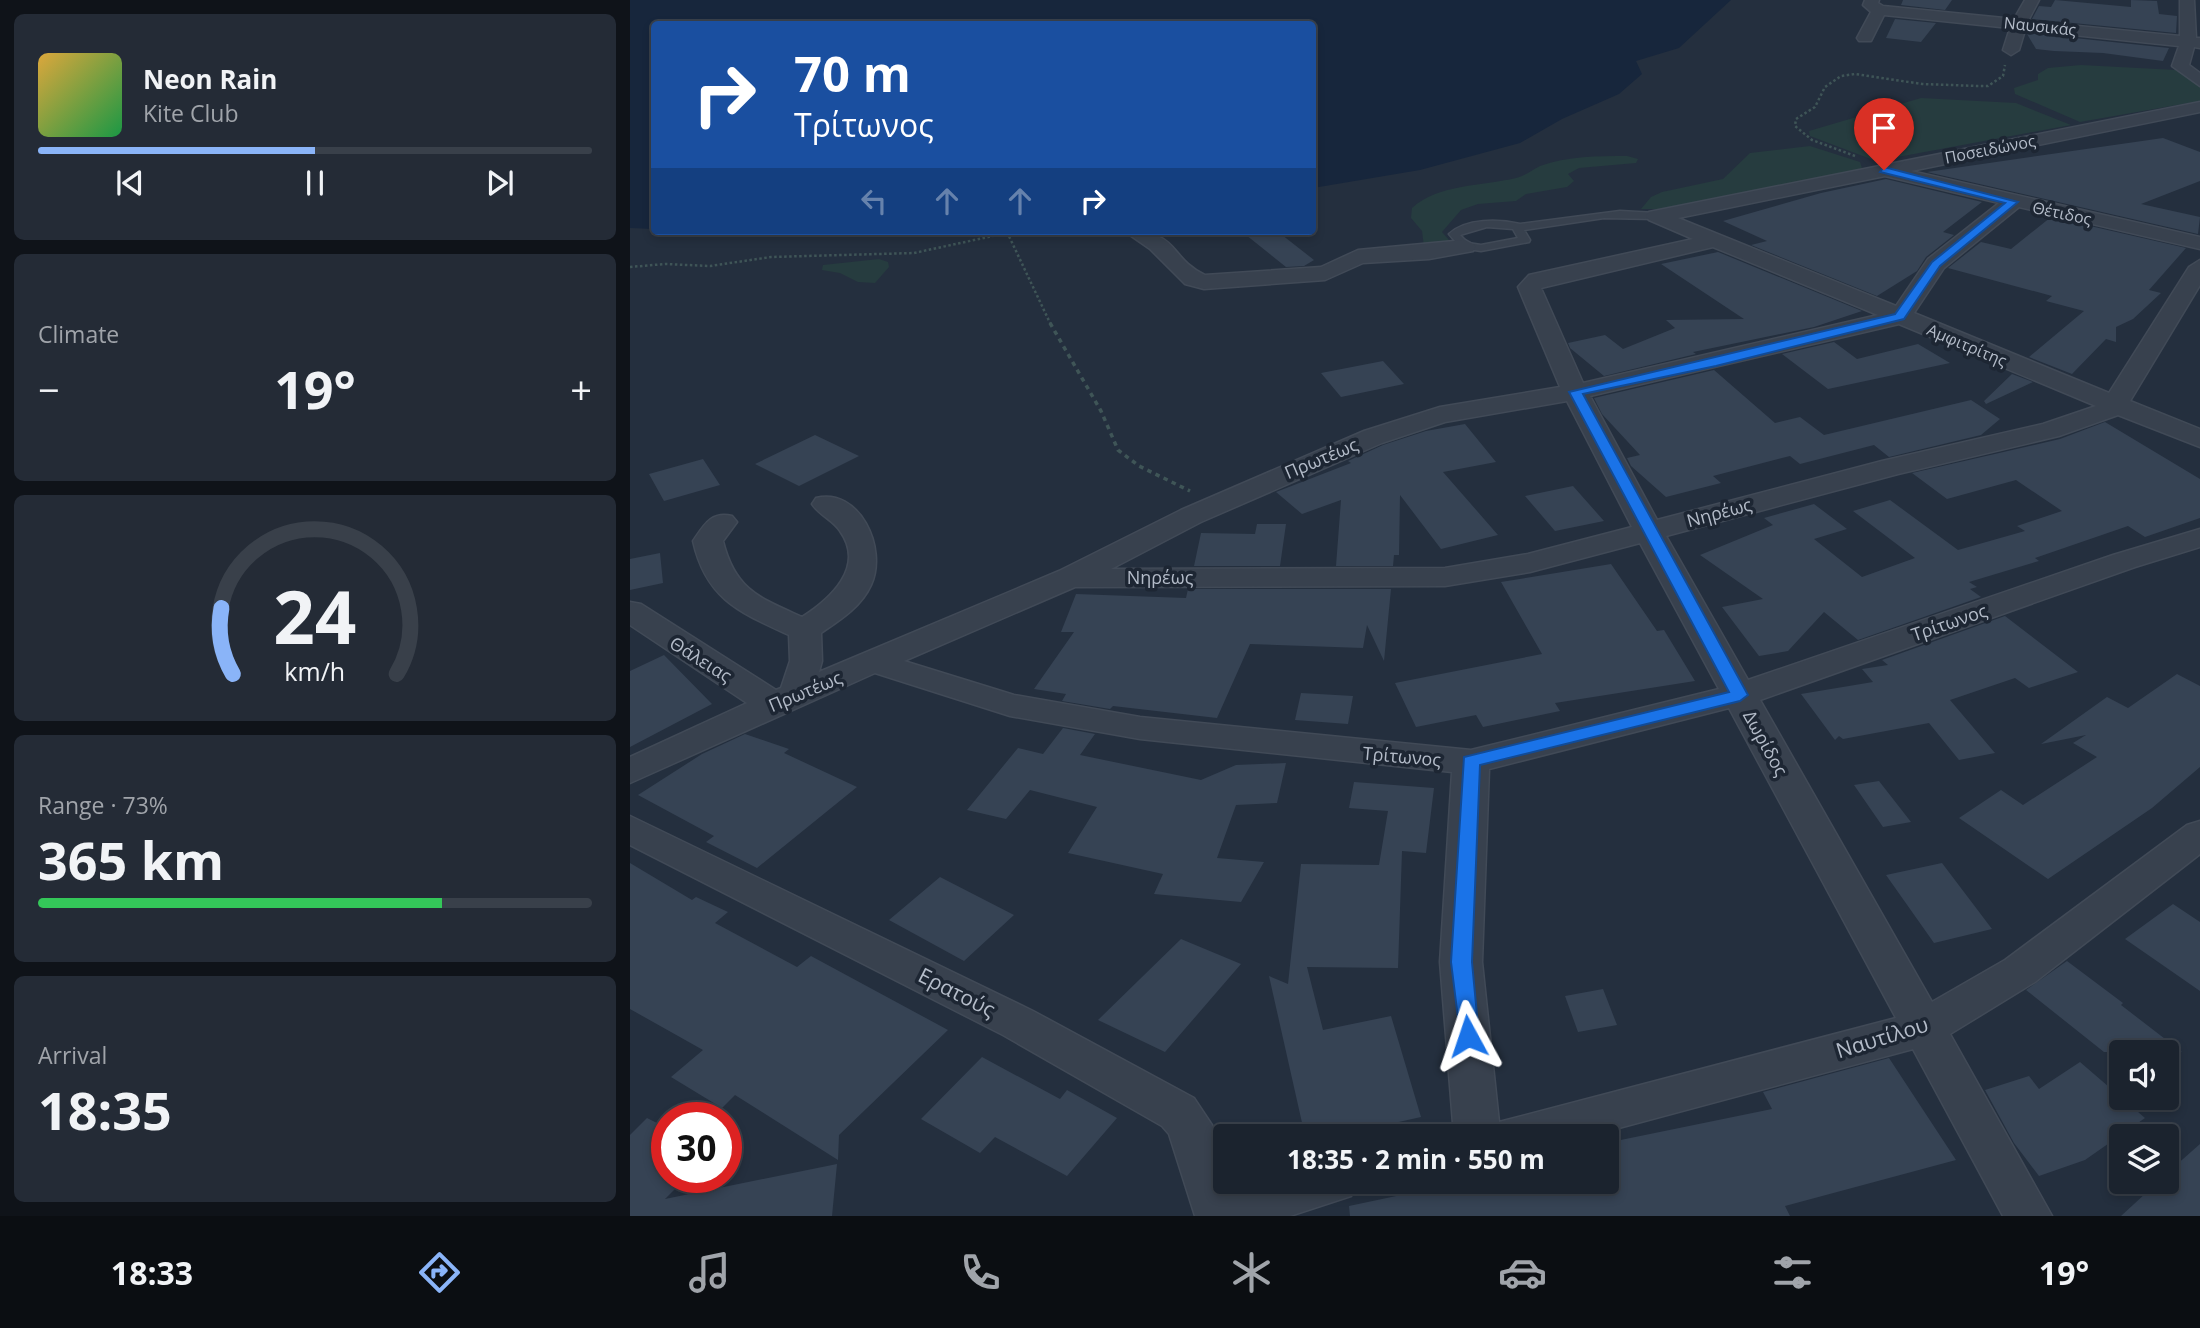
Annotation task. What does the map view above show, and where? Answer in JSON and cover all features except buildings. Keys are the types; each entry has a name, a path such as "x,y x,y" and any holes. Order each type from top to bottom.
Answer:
{"street":[{"path":"2011,50 2019,24 2032,0"},
{"path":"2187,0 2194,43 2180,66 2200,81"},
{"path":"1865,38 1876,5"},
{"name":"Ναυσικάς","path":"1876,5 2194,43"},
{"name":"Ποσειδώνος","path":"1656,216 2200,107"},
{"name":"Θέτιδος","path":"1884,170 2012,202 2200,243"},
{"path":"1900,317 1936,264 2012,202"},
{"name":"Αμφιτρίτης","path":"1656,216 2113,406 2200,439"},
{"path":"1142,235 1158,244 1193,279 1203,282 1329,272 1358,257 1388,253 1429,253 1465,246"},
{"name":"Δωρίδος","path":"1716,240 1530,283 1575,392 1648,530 1922,1029 2028,1216"},
{"path":"2113,406 2200,267"},
{"name":"Πρωτέως","path":"630,771 785,699 1070,578 1217,504 1373,437 1440,415 1575,392 1716,362 1900,317"},
{"name":"Νηρέως","path":"1070,578 1446,578 1530,563 1648,530 2050,430 2099,415 2113,406"},
{"path":"805,630 855,587 863,553 848,517 826,504"},
{"path":"722,522 708,541 711,564 722,582 739,598 805,630"},
{"name":"Τρίτωνος","path":"874,662 1010,705 1140,727 1293,746 1471,762 1740,695 2124,561 2200,538"},
{"name":"Θάλειας","path":"630,611 785,699"},
{"path":"785,699 806,661 805,630"},
{"path":"1471,762 1461,962 1477,1124"},
{"name":"Ερατούς","path":"630,829 1018,1023 1178,1112 1189,1125 1220,1216"},
{"name":"Ναυτίλου","path":"1560,1124 1922,1029 2020,971 2200,834"},
{"path":"1220,1216 1292,1194"}],"lane":[{"path":"1518,228 1526,238 1522,242 1481,248 1465,246 1454,234 1459,230 1504,224 1518,228 1606,213 1656,216"}],"path":[{"path":"1884,170 1876,163 1802,135 1795,126 1796,119 1815,107 1825,87 1841,76 1855,74 1922,84 1988,86 2003,76 2011,50"},
{"path":"630,267 710,266 771,257 914,253 994,235"},
{"path":"1008,235 1046,316 1095,400 1118,450 1139,466 1217,504"}],"green space":[{"path":"2081,65 2176,70 2200,84 2200,101 2080,122 2015,94 2014,88 2038,80 2038,74 2048,68"},
{"path":"1921,98 2016,103 2071,125 1876,161 1810,136 1809,131"},
{"path":"1810,146 1860,162 1862,168 1841,175 1672,209 1641,209 1651,197 1662,192 1723,179 1750,153"},
{"path":"1627,156 1638,159 1636,163 1579,168 1568,174 1574,181 1567,187 1526,194 1516,201 1478,204 1461,210 1442,232 1449,240 1448,244 1424,247 1422,231 1411,218 1412,208 1435,194 1448,190 1516,178 1540,166 1561,160"},
{"path":"879,259 888,262 889,267 875,283 858,282 840,273 822,270 823,265"}],"water":[{"path":"630,0 1731,0 1679,48 1636,61 1642,74 1619,94 1562,119 1520,143 1420,170 1316,187 1316,21 651,21 651,229 630,228"}],"route":[{"path":"1468,1036 1461,962 1471,762 1609,730 1740,695 1575,392 1716,362 1900,317 1936,264 2012,202 1884,170"}]}
